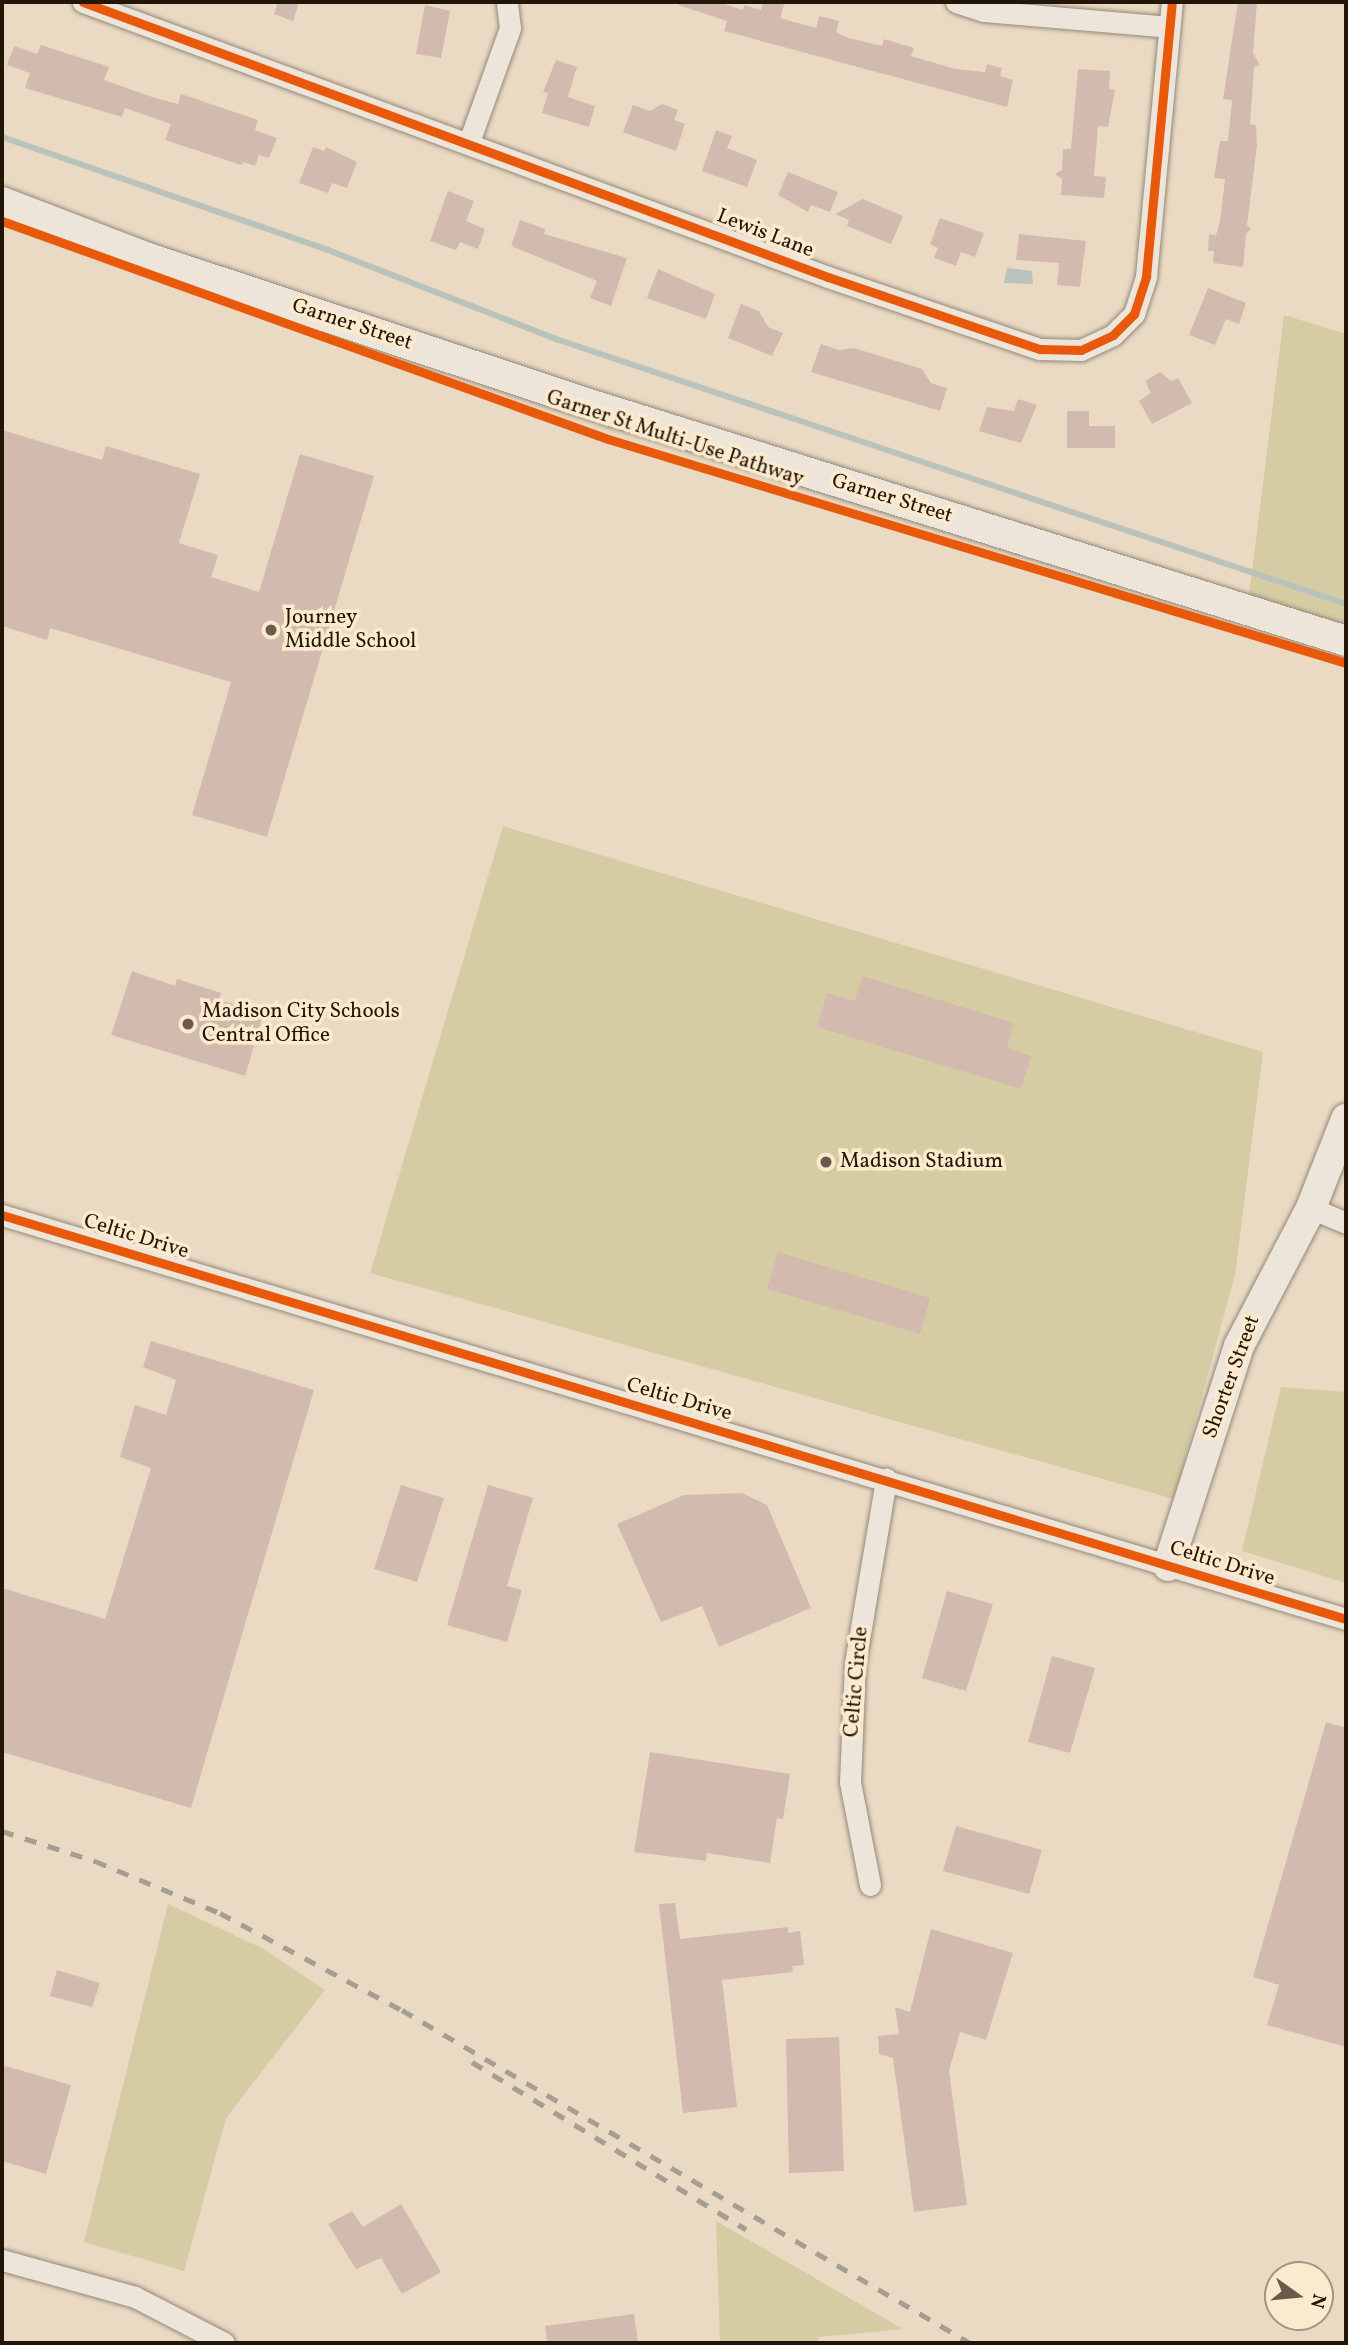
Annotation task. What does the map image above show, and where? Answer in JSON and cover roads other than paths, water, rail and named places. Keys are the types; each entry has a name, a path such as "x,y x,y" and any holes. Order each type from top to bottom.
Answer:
{"street":[{"name":"Lewis Lane","path":"83,2 136,11 469,142 828,277 1028,345 1081,350 1113,335 1134,314 1146,276 1172,2"},
{"path":"469,142 510,28 507,2"},
{"path":"956,2 984,11 1169,27"},
{"name":"Garner Street","path":"2,202 145,257 602,408 1346,641"},
{"name":"Shorter Street","path":"1168,1566 1239,1346 1311,1208 1346,1119"},
{"path":"1311,1208 1346,1223"},
{"name":"Celtic Drive","path":"2,1215 1346,1619"},
{"name":"Celtic Circle","path":"870,1885 850,1782 855,1663 886,1479"},
{"path":"2,2260 135,2297 224,2343"}],"waterway":[{"path":"2,137 328,250 559,340 1346,604"}],"railway":[{"path":"2,1831 95,1861 220,1913 402,2010 970,2343"},
{"path":"472,2062 746,2229"}],"place":[{"name":"Journey Middle School","path":"271,630"},
{"name":"Madison City Schools Central Office","path":"188,1024"},
{"name":"Madison Stadium","path":"826,1162"}]}
